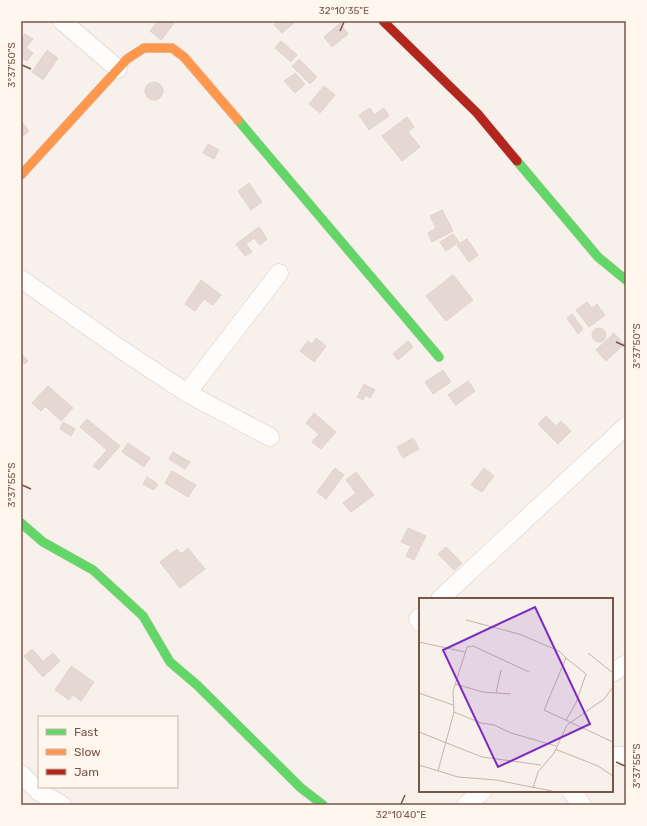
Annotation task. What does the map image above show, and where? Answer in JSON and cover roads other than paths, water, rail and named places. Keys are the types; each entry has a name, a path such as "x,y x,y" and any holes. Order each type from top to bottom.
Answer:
{"street":[{"path":"62,21 118,69"},
{"path":"384,21 478,112 598,257 626,280"},
{"path":"21,175 127,59 144,48 172,48 184,57 439,357"},
{"path":"187,393 279,273"},
{"path":"21,279 119,348 187,393 270,437"},
{"path":"441,598 626,426"},
{"path":"21,523 43,542 93,570 143,616 170,662 197,685 301,788 323,805"},
{"path":"613,673 626,664"},
{"path":"613,756 626,756"},
{"path":"21,774 39,792 62,805"},
{"path":"466,805 482,792"},
{"path":"572,792 582,805"}]}
